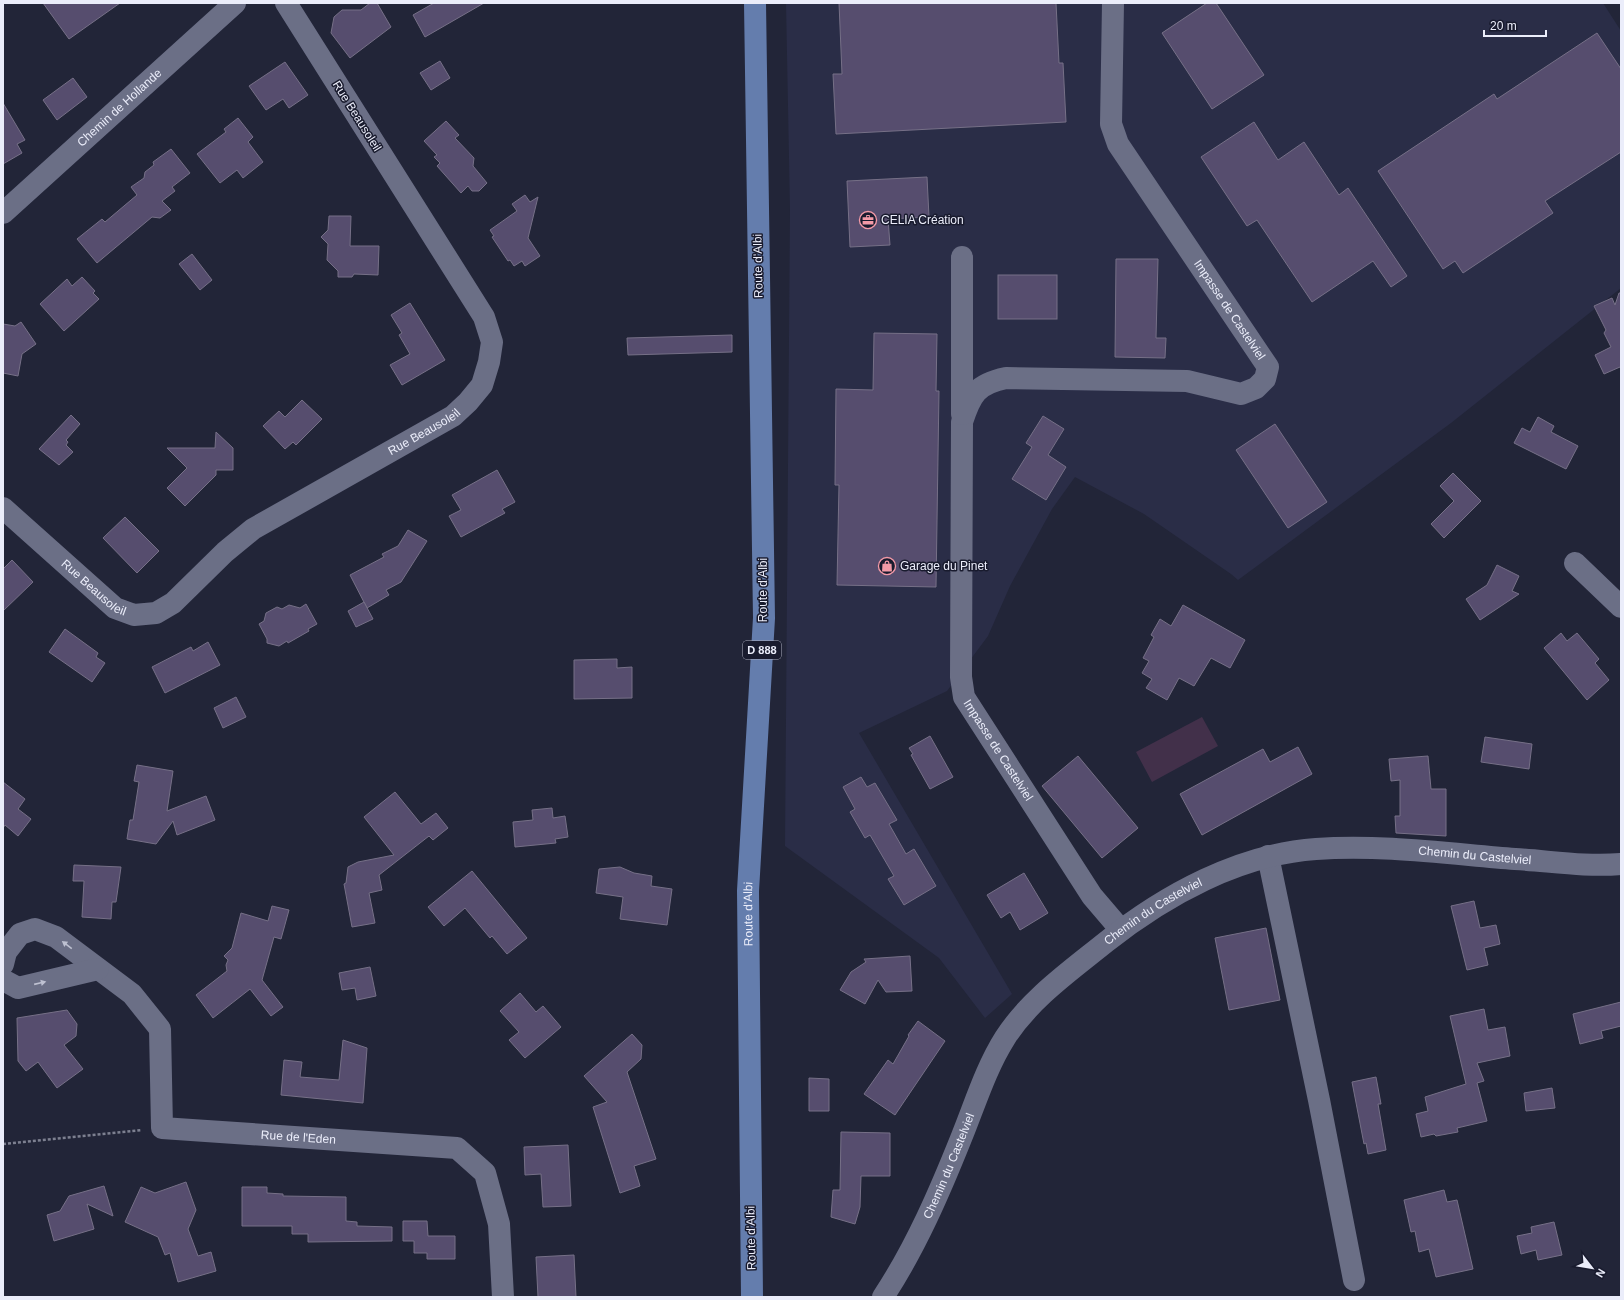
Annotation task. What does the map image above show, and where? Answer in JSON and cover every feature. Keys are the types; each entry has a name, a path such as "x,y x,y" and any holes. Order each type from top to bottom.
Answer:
{"main road":[{"name":"Route d'Albi","path":"752,1297 748,891 764,618 754,3"}],"street":[{"name":"Chemin de Hollande","path":"3,213 235,3"},
{"name":"Rue Beausoleil","path":"3,508 115,608 134,615 156,613 174,603 225,552 253,529 453,416 468,402 482,385 489,362 492,342 484,317 286,3"},
{"name":"Impasse de Castelviel","path":"962,422 968,405 977,392 988,382 1006,378 1187,381 1240,394 1256,388 1265,379 1268,367 1118,144 1111,124 1113,3"},
{"name":"Impasse de Castelviel","path":"962,257 961,677 964,697 1092,896 1121,930"},
{"path":"1575,563 1621,607"},
{"name":"Chemin du Castelviel","path":"883,1297 894,1281 939,1195 987,1074 1004,1039 1024,1014 1052,986 1121,930 1157,906 1194,886 1231,869 1268,856 1315,849 1364,848 1592,866 1621,864"},
{"path":"1268,856 1322,1116 1354,1280"},
{"path":"3,964 6,952 20,934 35,929 56,937 132,994 160,1029 162,1128"},
{"path":"3,980 18,988 98,969"},
{"name":"Rue de l'Eden","path":"162,1128 457,1148 484,1173 499,1224 503,1297"}],"path":[{"path":"3,1144 162,1128"}],"shaded area":[{"path":"786,3 1603,3 1621,31 1621,288 1451,423 1238,580 1144,514 1075,477 1052,509 1010,586 988,636 947,691 859,733 1012,994 985,1018 939,958 785,846 790,210"},
{"path":"1202,717 1218,746 1152,782 1136,752"}],"building":[{"path":"43,3 120,3 69,39"},
{"path":"370,3 377,3 391,27 350,58 331,33 334,17 342,10 361,10"},
{"path":"434,3 484,3 425,37 413,15"},
{"path":"839,3 1056,3 1059,63 1063,63 1066,122 836,134 833,74 842,74"},
{"path":"1207,3 1216,3 1264,75 1212,109 1162,33"},
{"path":"1597,33 1621,69 1621,152 1545,201 1553,213 1463,273 1455,261 1443,269 1378,171 1494,94 1497,99"},
{"path":"440,61 450,78 431,90 420,73"},
{"path":"285,62 308,95 289,108 283,99 266,110 249,86"},
{"path":"73,78 87,97 57,120 43,100"},
{"path":"3,103 25,140 17,144 22,153 3,164"},
{"path":"238,118 253,137 248,142 263,162 243,178 237,170 220,183 197,154 226,132 224,129"},
{"path":"446,121 459,135 455,138 474,158 473,166 487,183 479,191 472,191 468,186 461,193 437,166 440,163 434,157 437,155 424,141"},
{"path":"1254,122 1278,160 1304,142 1339,195 1348,188 1407,276 1391,287 1373,261 1312,302 1257,220 1247,226 1201,157"},
{"path":"171,149 190,173 172,187 175,191 162,201 171,210 160,218 152,217 97,263 77,239 102,219 105,222 137,195 131,187 144,178 145,172 154,165 153,162"},
{"path":"927,177 929,217 888,219 890,245 850,247 847,181"},
{"path":"525,195 530,202 538,197 528,238 540,256 525,266 522,261 514,266 510,260 508,261 492,237 494,236 490,230 517,211 512,204"},
{"path":"329,216 351,216 350,246 379,246 378,275 354,274 352,277 338,277 338,271 327,260 328,244 321,237 328,230"},
{"path":"192,254 212,280 200,290 179,264"},
{"path":"1116,259 1158,259 1156,338 1166,338 1165,358 1115,357"},
{"path":"998,275 1057,275 1057,319 998,319"},
{"path":"82,277 95,291 93,293 99,299 64,331 40,304 67,279 72,286"},
{"path":"1619,293 1621,293 1621,369 1620,367 1604,374 1595,355 1611,347 1604,333 1606,330 1594,306 1612,298 1615,305"},
{"path":"410,303 445,360 402,385 390,365 410,354 399,335 402,333 391,315"},
{"path":"21,322 36,344 22,354 18,376 3,373 3,324 15,326"},
{"path":"874,333 937,334 936,391 939,391 936,587 837,585 839,485 835,485 836,389 873,390"},
{"path":"732,335 732,352 628,355 627,338"},
{"path":"302,400 322,419 296,445 293,442 285,449 263,426 279,411 285,417"},
{"path":"71,415 80,424 66,440 68,442 66,445 73,452 59,465 39,449"},
{"path":"1043,416 1064,429 1048,455 1066,467 1046,500 1012,479 1032,447 1026,443"},
{"path":"1538,417 1554,426 1551,432 1578,446 1566,469 1514,443 1522,428 1530,432"},
{"path":"1275,424 1327,502 1288,528 1236,450"},
{"path":"216,432 233,448 233,470 216,470 216,475 185,506 167,488 187,468 167,448 215,448"},
{"path":"497,470 515,502 502,509 505,513 461,537 449,516 461,510 452,495"},
{"path":"1453,473 1481,501 1444,538 1431,524 1454,501 1440,486"},
{"path":"125,517 159,551 137,573 103,538"},
{"path":"408,530 427,541 401,582 386,590 389,595 367,608 350,575 384,557 382,554 398,546"},
{"path":"12,560 33,582 3,611 3,569"},
{"path":"1497,565 1519,576 1512,591 1519,594 1480,620 1466,599 1487,585"},
{"path":"364,602 373,619 356,627 348,611"},
{"path":"306,604 317,624 308,629 309,631 288,643 287,641 279,646 267,643 267,639 259,624 264,621 266,613 277,607 282,609 289,605 300,608"},
{"path":"1183,605 1245,640 1230,668 1211,658 1194,686 1179,678 1167,700 1146,688 1152,679 1142,673 1149,661 1143,658 1154,637 1151,635 1160,619 1171,626"},
{"path":"65,629 98,653 96,657 105,663 92,682 49,652"},
{"path":"1561,633 1567,641 1577,633 1599,659 1595,663 1609,680 1587,700 1544,648"},
{"path":"208,642 220,665 165,693 152,667 191,647 193,651"},
{"path":"617,659 617,668 632,667 632,698 574,699 574,660"},
{"path":"236,697 246,717 223,728 214,708"},
{"path":"930,736 953,777 930,789 911,755 913,754 909,748"},
{"path":"1485,737 1532,744 1529,769 1481,762"},
{"path":"1298,747 1312,774 1202,835 1180,794 1263,749 1270,762"},
{"path":"1078,756 1138,828 1102,858 1042,786"},
{"path":"1428,756 1431,789 1446,789 1446,836 1396,833 1395,816 1400,816 1400,780 1391,781 1389,759"},
{"path":"137,765 173,771 167,811 206,796 215,820 177,835 173,821 156,844 127,839 130,820 133,820 139,782 134,781"},
{"path":"861,777 867,787 875,783 897,820 889,824 906,854 914,849 936,886 904,905 888,879 894,876 870,835 865,838 850,812 855,809 843,787"},
{"path":"3,782 25,799 18,809 31,819 18,836 5,825 3,828"},
{"path":"395,792 421,824 436,813 448,828 433,840 429,836 379,875 382,890 369,893 375,923 352,927 344,884 346,883 348,867 358,862 394,855 364,817"},
{"path":"552,808 553,818 565,816 568,837 555,839 556,843 515,847 513,822 533,820 532,810"},
{"path":"74,865 121,867 116,902 112,902 111,919 82,917 84,881 73,881"},
{"path":"620,867 634,873 652,876 651,886 672,889 667,925 620,919 623,897 596,893 599,869"},
{"path":"472,871 527,938 507,954 492,936 490,938 465,908 444,926 428,907"},
{"path":"1024,873 1048,913 1020,930 1010,912 1001,918 987,895"},
{"path":"1474,901 1480,928 1496,925 1500,944 1484,948 1488,965 1467,970 1451,906"},
{"path":"272,906 289,910 281,939 274,937 262,980 283,1007 271,1016 250,989 213,1018 196,995 227,971 226,965 228,960 224,956 232,948 241,913 268,921"},
{"path":"1266,928 1280,1000 1229,1010 1215,938"},
{"path":"910,956 912,991 886,992 878,980 865,1004 840,990 851,972 866,962 864,959"},
{"path":"370,967 376,996 357,1000 355,988 342,990 339,973"},
{"path":"520,993 536,1012 543,1006 561,1027 525,1058 509,1040 519,1032 500,1011"},
{"path":"1621,1002 1621,1026 1601,1031 1603,1038 1580,1044 1573,1014"},
{"path":"1484,1009 1488,1030 1505,1027 1510,1056 1477,1063 1484,1081 1477,1083 1487,1121 1457,1128 1458,1132 1436,1136 1434,1134 1421,1137 1416,1114 1428,1111 1425,1097 1466,1084 1450,1016"},
{"path":"67,1010 77,1024 76,1036 64,1045 83,1069 57,1088 38,1062 26,1071 18,1061 17,1018"},
{"path":"918,1021 945,1041 895,1115 864,1094 888,1060 893,1064 909,1036 908,1035"},
{"path":"632,1034 642,1045 641,1059 627,1072 656,1159 634,1166 640,1186 620,1193 593,1107 607,1102 584,1076"},
{"path":"343,1040 367,1048 363,1103 281,1095 284,1060 302,1062 300,1077 339,1080"},
{"path":"1376,1077 1381,1104 1378,1104 1386,1150 1368,1154 1366,1143 1364,1144 1352,1082"},
{"path":"809,1078 829,1079 829,1111 809,1111"},
{"path":"1552,1088 1555,1108 1526,1111 1524,1093"},
{"path":"841,1132 890,1133 890,1176 861,1176 860,1207 855,1224 831,1217 833,1190 840,1190"},
{"path":"568,1145 571,1206 543,1207 541,1174 525,1175 524,1147"},
{"path":"186,1182 196,1210 188,1229 198,1256 211,1252 216,1271 178,1282 170,1253 165,1255 158,1237 125,1222 141,1187 155,1193"},
{"path":"104,1186 113,1216 87,1204 94,1229 54,1241 47,1215 60,1211 69,1196"},
{"path":"242,1187 267,1187 267,1193 283,1194 283,1196 346,1197 346,1221 357,1222 357,1226 392,1227 392,1241 308,1242 308,1234 292,1234 292,1226 242,1226"},
{"path":"1444,1190 1447,1202 1457,1200 1473,1269 1436,1277 1429,1249 1419,1252 1415,1231 1411,1232 1404,1200"},
{"path":"403,1221 427,1221 428,1236 455,1236 455,1259 427,1259 427,1253 414,1253 414,1241 403,1241"},
{"path":"1554,1222 1562,1255 1538,1260 1536,1250 1521,1254 1517,1236 1532,1233 1531,1227"},
{"path":"574,1255 576,1297 538,1297 536,1257"}],"place":[{"name":"CELIA Création","path":"868,220"},
{"name":"Garage du Pinet","path":"887,566"}]}
